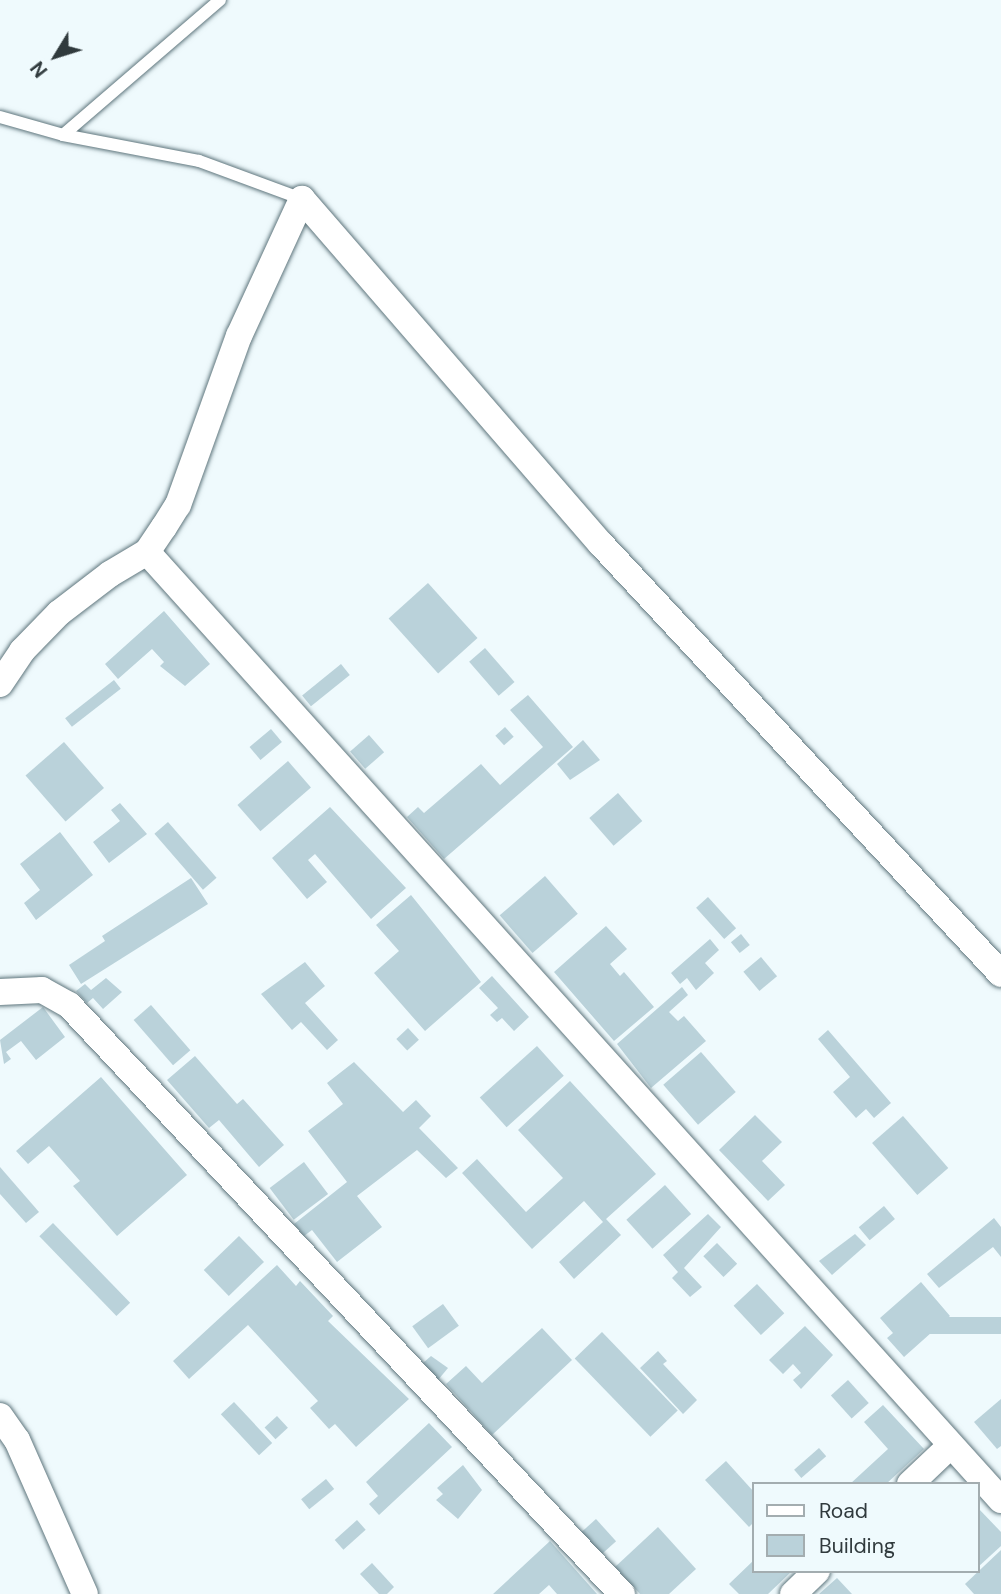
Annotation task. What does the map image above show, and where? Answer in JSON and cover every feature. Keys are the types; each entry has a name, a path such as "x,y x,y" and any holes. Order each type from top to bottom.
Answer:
{"street":[{"path":"0,684 22,651 59,613 110,573 147,552 178,505 239,335 302,200 601,544 1001,974"},
{"path":"147,552 1001,1500"},
{"path":"0,992 42,990 69,1005 622,1594"},
{"path":"0,1416 17,1440 85,1594"},
{"path":"912,1482 950,1446"},
{"path":"793,1594 815,1573"}],"lane":[{"path":"63,135 219,0"},
{"path":"0,117 63,135 199,161 302,200"}],"building":[{"path":"428,583 478,638 438,673 389,618"},
{"path":"164,611 210,664 185,686 160,666 164,662 152,649 118,679 105,664"},
{"path":"485,648 515,682 499,696 469,662"},
{"path":"341,664 350,675 311,706 302,695"},
{"path":"114,680 121,689 72,727 65,718"},
{"path":"528,695 573,747 444,859 407,817 418,807 424,813 481,764 500,785 543,747 510,710"},
{"path":"505,727 514,737 504,745 495,736"},
{"path":"271,729 282,742 260,760 250,747"},
{"path":"369,735 384,752 365,769 350,751"},
{"path":"583,740 600,760 570,780 557,764"},
{"path":"64,742 104,788 66,821 26,775"},
{"path":"288,761 311,787 260,831 237,805"},
{"path":"618,793 642,821 614,846 589,818"},
{"path":"120,803 147,834 109,863 93,842 120,821 111,810"},
{"path":"330,807 406,888 371,919 315,854 308,860 327,882 307,899 272,858"},
{"path":"168,822 217,878 203,890 154,834"},
{"path":"60,832 93,875 36,920 24,903 40,890 20,864"},
{"path":"545,876 578,914 533,953 500,915"},
{"path":"191,878 208,904 81,984 69,965 105,941 102,936"},
{"path":"411,895 481,982 425,1031 374,973 399,951 376,925"},
{"path":"708,897 736,928 724,939 696,908"},
{"path":"606,926 627,949 610,964 620,976 624,972 654,1007 614,1041 554,972"},
{"path":"741,934 750,945 740,953 731,942"},
{"path":"710,939 719,950 705,963 714,973 696,990 687,978 680,984 671,973"},
{"path":"761,957 777,976 759,991 743,972"},
{"path":"305,962 325,986 305,1003 338,1040 327,1050 301,1022 292,1030 261,994"},
{"path":"492,976 529,1017 514,1031 502,1018 497,1022 490,1015 498,1008 479,988"},
{"path":"106,978 122,992 103,1009 93,998 87,1003 76,991 85,984 91,990"},
{"path":"682,987 688,995 669,1012 678,1021 684,1016 706,1041 651,1088 617,1044"},
{"path":"151,1005 190,1050 173,1065 134,1020"},
{"path":"43,1007 65,1037 36,1060 21,1041 6,1052 11,1059 4,1064 0,1040"},
{"path":"408,1028 419,1040 407,1051 396,1039"},
{"path":"828,1030 891,1103 874,1118 866,1109 856,1118 833,1092 850,1077 818,1039"},
{"path":"537,1046 564,1076 507,1127 480,1098"},
{"path":"701,1052 736,1092 698,1125 663,1085"},
{"path":"195,1056 237,1104 243,1099 284,1145 259,1167 219,1120 209,1128 167,1080"},
{"path":"354,1062 403,1112 416,1100 431,1116 419,1128 458,1168 446,1178 417,1150 357,1196 382,1227 337,1262 312,1230 304,1236 294,1224 347,1182 308,1131 343,1104 327,1083"},
{"path":"101,1077 187,1175 117,1236 73,1186 80,1181 49,1146 28,1164 16,1151"},
{"path":"570,1081 656,1174 606,1219 621,1235 574,1279 559,1262 603,1222 584,1201 532,1249 462,1173 477,1159 526,1212 563,1178 518,1130"},
{"path":"755,1115 782,1142 762,1161 785,1185 768,1201 719,1150"},
{"path":"903,1116 948,1168 917,1195 872,1143"},
{"path":"304,1162 328,1194 294,1220 270,1188"},
{"path":"0,1167 39,1212 26,1223 0,1194"},
{"path":"665,1185 691,1214 652,1249 626,1220"},
{"path":"884,1206 895,1219 870,1240 859,1227"},
{"path":"708,1214 721,1227 684,1268 702,1287 690,1297 672,1278 678,1272 663,1255"},
{"path":"994,1218 1001,1227 1001,1257 993,1247 939,1288 927,1274"},
{"path":"53,1223 130,1303 116,1316 39,1236"},
{"path":"855,1234 866,1245 832,1275 819,1261"},
{"path":"239,1236 264,1262 229,1296 204,1270"},
{"path":"717,1243 737,1264 723,1277 703,1256"},
{"path":"277,1265 296,1286 300,1281 333,1316 328,1321 409,1399 356,1447 335,1424 329,1429 310,1408 318,1401 248,1325 189,1379 173,1361"},
{"path":"921,1282 950,1316 904,1357 887,1338 893,1333 880,1318"},
{"path":"757,1284 784,1313 761,1335 734,1306"},
{"path":"443,1304 459,1326 428,1348 412,1326"},
{"path":"903,1317 1001,1317 1001,1334 903,1334"},
{"path":"805,1326 833,1355 801,1389 793,1380 801,1373 793,1364 783,1374 769,1360"},
{"path":"542,1328 572,1360 492,1435 446,1384 466,1366 482,1383"},
{"path":"602,1332 678,1410 650,1437 575,1358"},
{"path":"658,1351 667,1361 663,1364 697,1400 683,1414 640,1368"},
{"path":"431,1356 448,1368 438,1380 423,1363"},
{"path":"848,1380 869,1403 852,1418 831,1395"},
{"path":"1001,1399 1001,1446 997,1449 974,1422"},
{"path":"234,1402 272,1443 259,1455 221,1414"},
{"path":"883,1405 924,1449 888,1482 852,1482 888,1449 864,1422"},
{"path":"277,1416 288,1428 275,1439 265,1428"},
{"path":"429,1423 452,1447 379,1515 369,1504 378,1496 366,1482"},
{"path":"819,1448 826,1456 801,1478 794,1470"},
{"path":"726,1461 752,1490 752,1524 749,1527 705,1480"},
{"path":"463,1465 482,1490 458,1519 436,1500 443,1494 437,1488"},
{"path":"326,1479 334,1489 309,1509 301,1499"},
{"path":"980,1510 1001,1532 1001,1546 980,1565"},
{"path":"596,1519 616,1541 600,1555 580,1533"},
{"path":"357,1520 366,1530 343,1550 335,1540"},
{"path":"658,1527 696,1569 669,1594 640,1594 615,1567"},
{"path":"550,1541 597,1594 557,1594 549,1585 539,1594 493,1594"},
{"path":"1001,1550 1001,1594 974,1594 965,1584 980,1573 980,1570"},
{"path":"752,1562 752,1573 790,1573 768,1594 739,1594 729,1584"},
{"path":"372,1563 394,1587 387,1594 379,1594 360,1574"},
{"path":"837,1578 852,1594 819,1594"}]}
